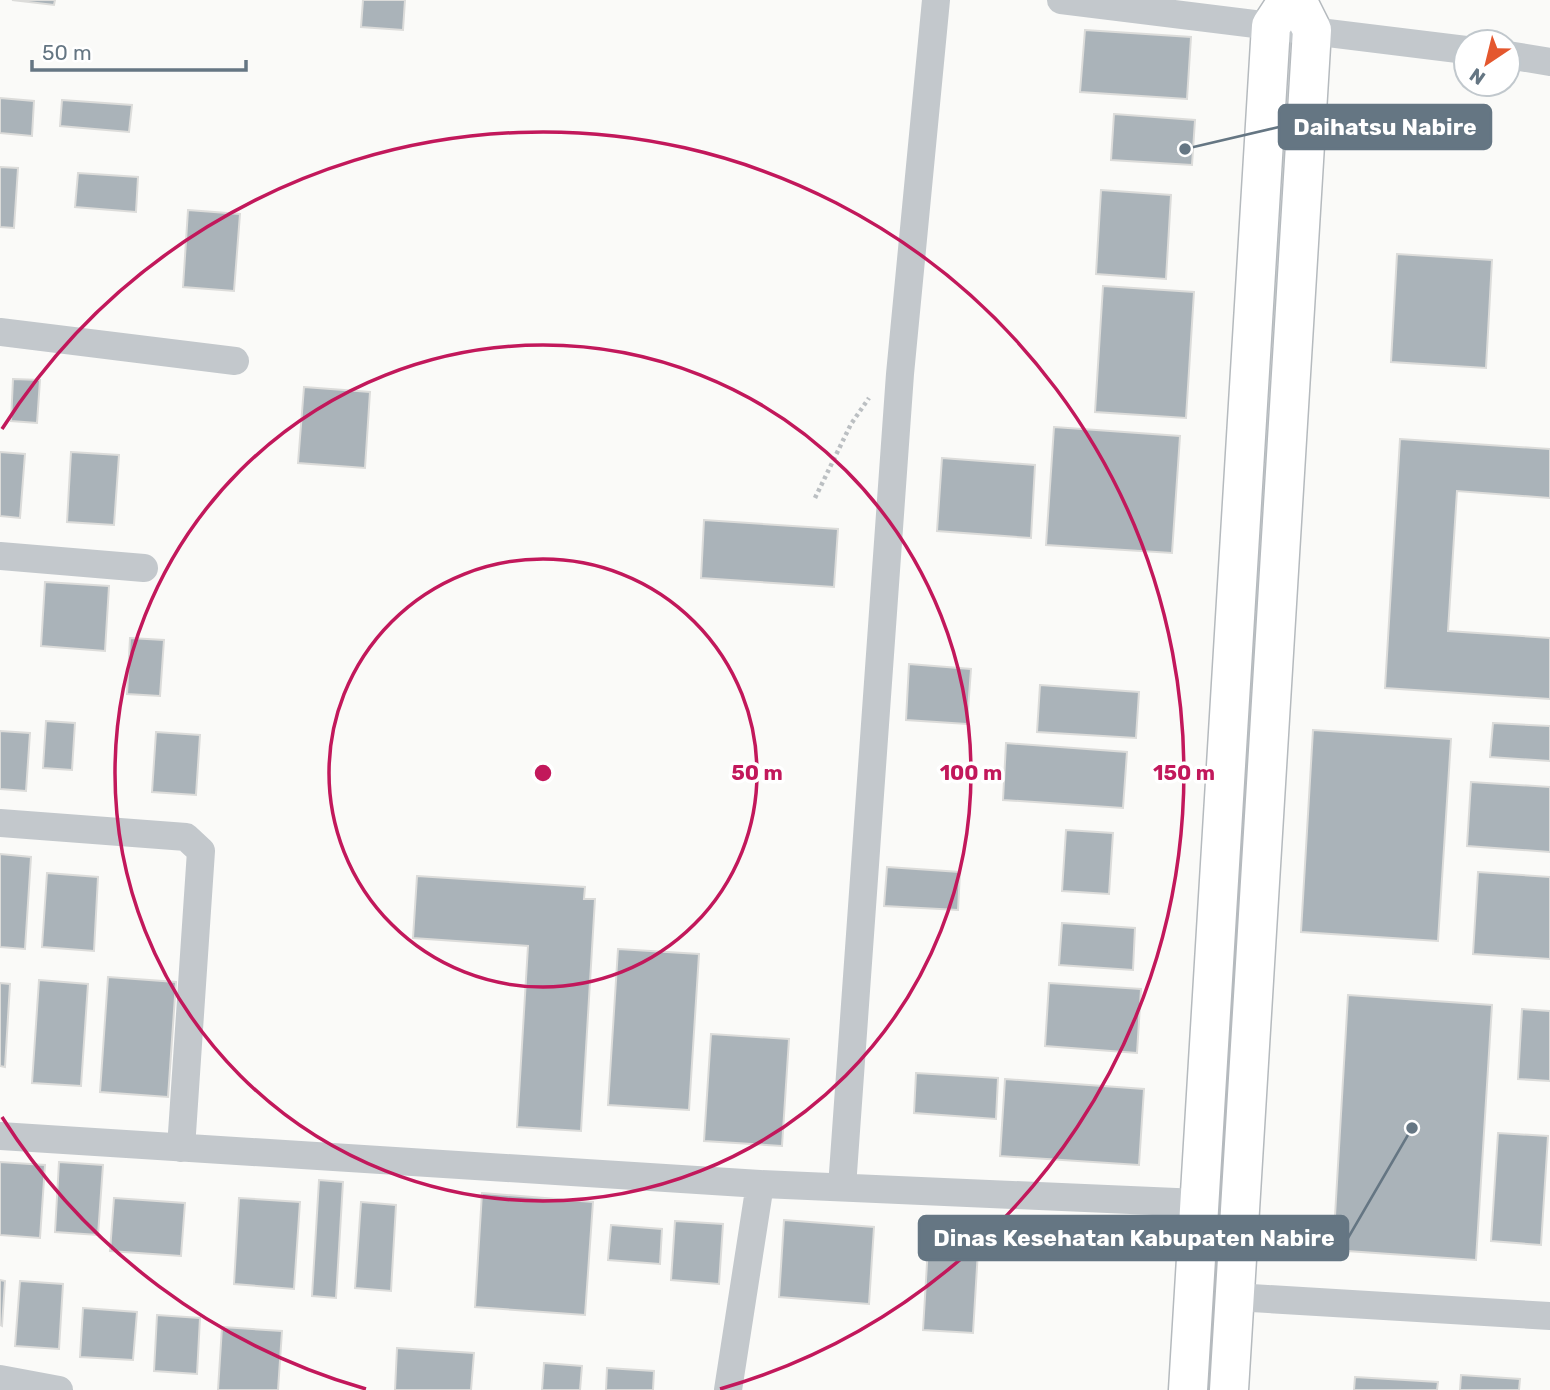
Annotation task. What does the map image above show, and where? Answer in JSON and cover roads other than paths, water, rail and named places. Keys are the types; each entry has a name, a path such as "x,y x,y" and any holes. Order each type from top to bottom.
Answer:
{"main road":[{"path":"1188,1390 1199,1203 1292,14"},
{"path":"1229,1390 1292,14"}],"street":[{"path":"842,1187 900,374 936,0"},
{"path":"1061,0 1292,14 1452,47"},
{"path":"1522,57 1550,62"},
{"path":"0,332 235,360"},
{"path":"0,556 144,568"},
{"path":"0,822 186,837 201,851 181,1149"},
{"path":"0,1136 760,1184 1199,1203"},
{"path":"728,1390 760,1184"},
{"path":"1235,1297 1550,1316"},
{"path":"0,1379 59,1390"}],"place":[{"name":"Daihatsu Nabire","path":"1185,149"},
{"name":"Dinas Kesehatan Kabupaten Nabire","path":"1412,1128"}]}
